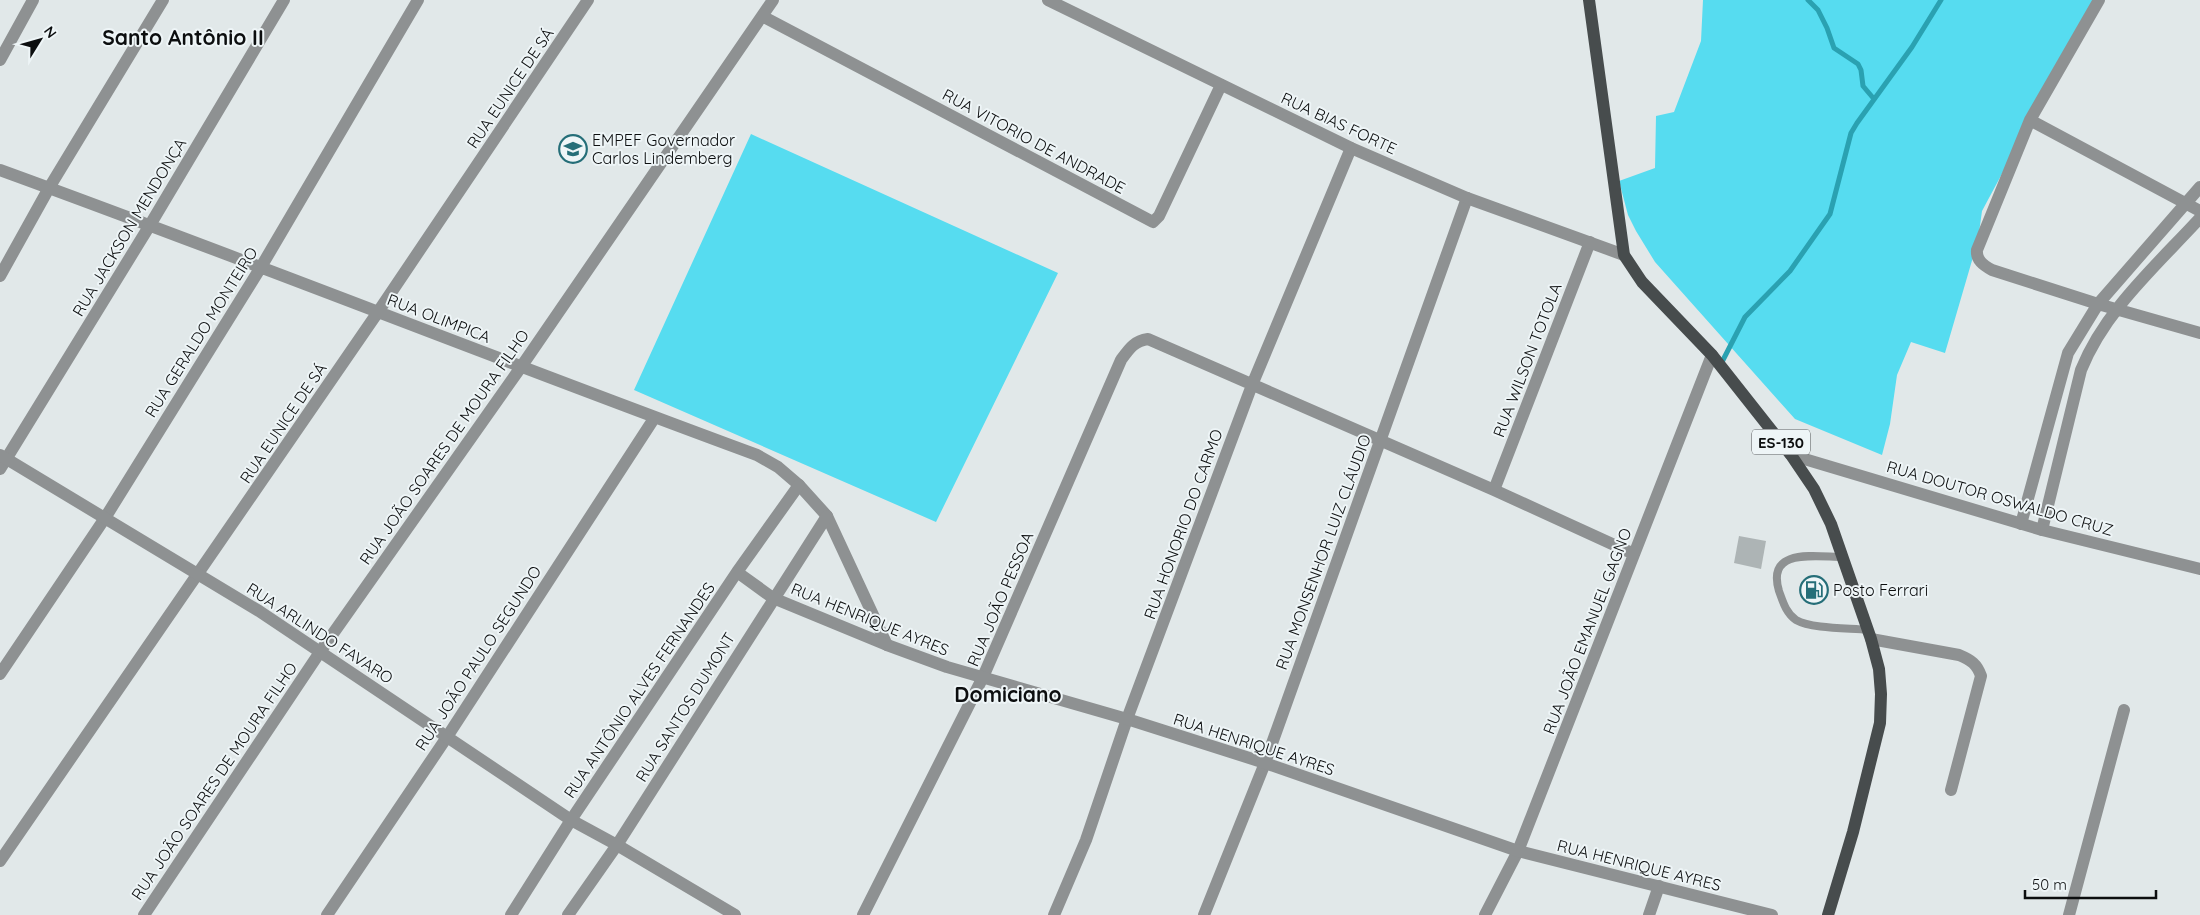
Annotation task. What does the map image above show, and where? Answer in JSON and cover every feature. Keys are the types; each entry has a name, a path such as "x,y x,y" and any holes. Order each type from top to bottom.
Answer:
{"main road":[{"name":"ES-130","path":"1589,0 1624,255 1642,282 1712,356 1792,455 1814,489 1831,524 1843,557 1879,669 1881,694 1880,723 1853,832 1828,915"}],"street":[{"path":"0,60 33,0"},
{"path":"0,276 49,188 163,0"},
{"name":"RUA JACKSON MENDONÇA","path":"2,461 150,225 284,0"},
{"name":"RUA GERALDO MONTEIRO","path":"0,674 105,518 261,267 418,0"},
{"name":"RUA EUNICE DE SÁ","path":"0,861 199,575 588,0"},
{"name":"RUA JOÃO SOARES DE MOURA FILHO","path":"144,915 320,652 521,367 774,0"},
{"name":"RUA BIAS FORTE","path":"1048,0 1351,148 1467,198 1624,255"},
{"path":"2099,0 2030,120 1976,256 1984,266 1992,270 2098,304 2200,333"},
{"name":"RUA VITORIO DE ANDRADE","path":"762,16 1153,222 1159,216 1222,85"},
{"path":"2030,120 2200,211"},
{"name":"RUA HONORIO DO CARMO","path":"1054,915 1086,840 1127,720 1252,385 1351,148"},
{"name":"RUA OLIMPICA","path":"0,170 757,455 778,467 799,485 827,516 887,645"},
{"path":"2021,524 2061,372 2068,353 2098,304 2200,187"},
{"name":"RUA MONSENHOR LUIZ CLÁUDIO","path":"1204,915 1265,763 1467,198"},
{"path":"2042,530 2081,370 2090,347 2116,309 2200,218"},
{"name":"RUA WILSON TOTOLA","path":"1494,490 1590,242"},
{"name":"RUA JOÃO PESSOA","path":"863,915 984,677 1121,360 1131,346 1138,341 1148,339 1252,385"},
{"name":"RUA JOÃO EMANUEL GAGNO","path":"1485,915 1518,851 1712,356"},
{"path":"1252,385 1494,490 1634,554"},
{"name":"RUA JOÃO PAULO SEGUNDO","path":"327,915 447,737 654,417"},
{"name":"RUA DOUTOR OSWALDO CRUZ","path":"1792,455 2042,530 2200,570"},
{"name":"RUA ARLINDO FAVARO","path":"2,461 105,518 259,611 571,820 735,915"},
{"name":"RUA ANTÔNIO ALVES FERNANDES","path":"511,915 571,820 737,572 799,485"},
{"name":"RUA SANTOS DUMONT","path":"568,915 617,845 827,516"},
{"name":"RUA HENRIQUE AYRES","path":"737,572 773,598 887,645 947,667 1265,763 1518,851 1772,915"},
{"path":"1869,635 1959,655 1978,666 1981,676 1951,790"},
{"path":"2068,915 2124,710"},
{"path":"1649,915 1659,886"}],"lane":[{"path":"1843,557 1806,556 1784,560 1779,566 1777,578 1779,589 1789,614 1798,621 1869,635"}],"shaded area":[{"path":"1703,0 2095,0 1982,211 1978,240 1945,353 1911,342 1897,375 1890,424 1882,455 1795,419 1655,262 1628,215 1619,181 1655,168 1656,116 1674,112 1701,41"},
{"path":"751,134 1058,273 936,522 634,390"}],"building":[{"path":"1739,536 1766,541 1761,569 1734,563"}],"waterway":[{"path":"1808,0 1818,10 1834,48 1858,64 1861,70 1863,86 1874,99"},
{"path":"1722,362 1745,317 1790,271 1830,214 1851,133 1912,47 1941,0"}],"place":[{"name":"EMPEF Governador Carlos Lindemberg","path":"573,149"},
{"name":"Posto Ferrari","path":"1814,590"}],"district":[{"name":"Santo Antônio II","path":"183,37"},
{"name":"Domiciano","path":"1008,694"}]}
